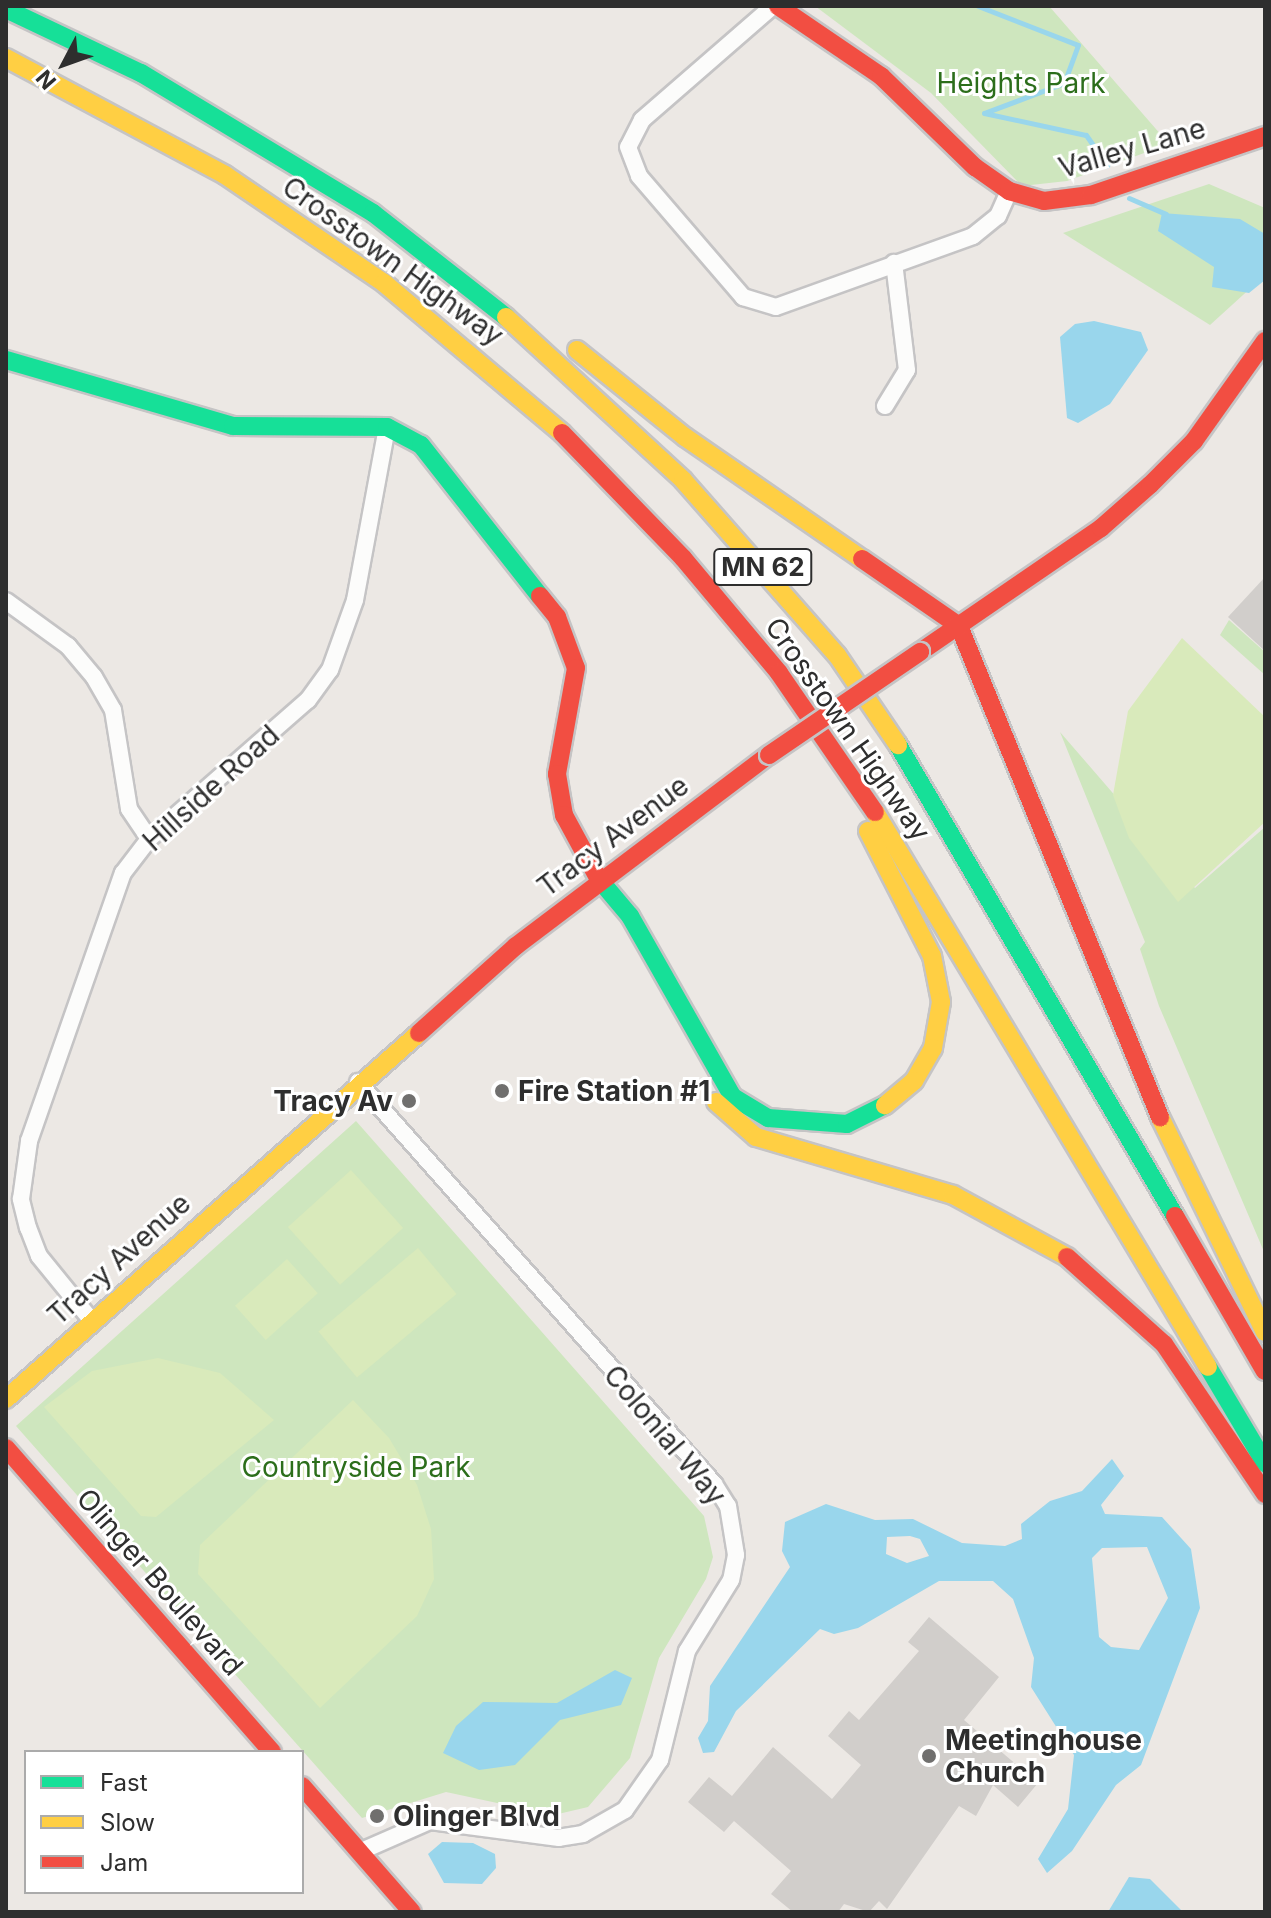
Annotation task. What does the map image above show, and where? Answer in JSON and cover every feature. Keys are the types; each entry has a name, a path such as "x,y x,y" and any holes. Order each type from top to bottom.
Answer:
{"main road":[{"name":"Valley Lane","path":"776,6 881,76 1009,191 1044,201 1091,195 1265,136"},
{"name":"Crosstown Highway","path":"6,9 141,73 373,213 595,391 837,655 965,849 1265,1371"},
{"name":"Crosstown Highway","path":"6,58 225,175 384,283 546,417 718,598 893,838 1265,1463"},
{"name":"Valley Lane","path":"1233,148 1265,147"},
{"path":"373,213 959,626 1164,1126 1265,1332"},
{"name":"Tracy Avenue","path":"6,1399 358,1082 598,878 769,755 959,626 1150,485 1194,441 1265,341"},
{"path":"6,360 143,407 218,423 387,427 421,445 557,617 576,668 557,774 564,815 598,878 679,1047"},
{"path":"598,878 630,916 723,1084 751,1109 812,1126 847,1124 893,1101 927,1064 941,1002 932,956 862,819 718,598"},
{"path":"703,1089 756,1137 953,1195 1063,1254 1164,1344 1265,1494"},
{"name":"Olinger Boulevard","path":"6,1448 270,1750"},
{"path":"304,1788 412,1912"}],"street":[{"path":"776,6 642,120 628,147 639,176 757,306 776,307 986,230 1009,191"},
{"path":"885,406 907,370 894,263"},
{"name":"Hillside Road","path":"92,1321 39,1256 21,1199 23,1169 111,900 149,839 308,700 330,670 355,600 387,427"},
{"path":"6,601 68,646 94,677 113,710 129,809 149,839"},
{"name":"Colonial Way","path":"358,1082 714,1484 728,1506 736,1555 731,1580 687,1651 660,1760 625,1810 583,1834 559,1838 430,1821 359,1852"}],"green space":[{"name":"Heights Park","path":"815,6 1049,6 1169,144 1067,181 1022,186 931,93"},
{"path":"1209,184 1265,208 1265,275 1210,325 1063,233"},
{"path":"1229,620 1265,652 1265,675 1220,635"},
{"path":"1182,638 1265,717 1265,822 1178,902 1129,838 1113,795 1128,711"},
{"path":"1060,732 1195,888 1265,827 1265,1254 1159,1006 1140,949 1145,942"},
{"name":"Countryside Park","path":"356,1121 704,1516 713,1557 706,1579 659,1658 630,1758 588,1807 554,1815 446,1792 362,1818 16,1426"},
{"path":"351,1170 403,1228 340,1285 288,1227"},
{"path":"418,1248 457,1294 357,1378 318,1332"},
{"path":"287,1259 318,1293 266,1340 235,1306"},
{"path":"158,1358 220,1373 274,1420 156,1517 141,1516 44,1407 92,1371"},
{"path":"353,1400 389,1438 417,1485 431,1529 434,1579 417,1616 320,1708 198,1574 200,1545"}],"water":[{"path":"1162,213 1240,219 1265,234 1265,280 1249,293 1212,287 1214,267 1158,231"},
{"path":"1094,321 1141,332 1148,350 1110,404 1078,423 1067,418 1060,337 1075,324"},
{"path":"1112,1459 1124,1476 1101,1505 1105,1514 1162,1517 1191,1549 1200,1608 1141,1765 1116,1785 1072,1851 1047,1873 1038,1859 1068,1809 1074,1755 1031,1687 1034,1658 1013,1599 993,1581 939,1581 858,1628 834,1634 820,1629 736,1711 714,1752 703,1753 698,1738 708,1721 710,1686 790,1567 782,1551 785,1522 826,1504 875,1520 913,1519 962,1543 1005,1546 1022,1539 1021,1524 1050,1501 1082,1491","holes":["887,1537 920,1539 929,1556 907,1563 886,1554","1147,1547 1168,1598 1139,1650 1111,1647 1099,1637 1092,1558 1102,1548"]},
{"path":"615,1670 632,1678 621,1705 560,1720 515,1765 479,1770 443,1753 456,1726 483,1702 557,1703"},
{"path":"442,1842 473,1843 495,1854 496,1868 482,1884 444,1883 428,1854"},
{"path":"1129,1877 1150,1879 1183,1912 1108,1912"}],"building":[{"path":"1265,577 1265,651 1228,617"},
{"name":"Meetinghouse Church","path":"929,1617 999,1677 964,1720 1038,1783 1018,1807 993,1785 976,1816 959,1806 887,1909 879,1901 869,1912 844,1904 838,1912 793,1912 771,1894 791,1871 734,1821 724,1832 688,1802 709,1777 732,1796 773,1747 832,1799 861,1765 828,1736 849,1711 859,1720 919,1651 908,1642"}],"waterway":[{"path":"978,6 1078,45 1064,83 984,113 1086,135 1107,165"},
{"path":"1129,198 1166,214"}],"traffic: fast":[{"path":"6,9 141,73 373,213 506,317"},
{"path":"6,360 233,426 387,427 421,445 540,596"},
{"path":"898,745 1175,1216"},
{"path":"598,878 630,916 733,1097 768,1118 847,1124 885,1105"},
{"path":"1208,1367 1265,1463"}],"traffic: slow":[{"path":"6,58 225,175 384,283 562,433"},
{"path":"506,317 683,480 837,655 898,745"},
{"path":"577,350 685,437 862,559"},
{"path":"875,812 1208,1367"},
{"path":"868,831 932,956 941,1002 933,1048 914,1081 885,1105"},
{"path":"6,1399 419,1033"},
{"path":"716,1102 756,1137 953,1195 1067,1257"},
{"path":"1160,1117 1265,1332"}],"traffic: jam":[{"path":"778,6 881,76 975,167 1009,191 1044,201 1091,195 1265,136"},
{"path":"920,652 1101,528 1150,485 1194,441 1265,341"},
{"path":"562,433 683,558 779,673 875,812"},
{"path":"862,559 959,626 1160,1117"},
{"path":"540,596 557,617 576,668 557,774 564,815 598,878"},
{"path":"769,755 920,652"},
{"path":"419,1033 516,946 769,755"},
{"path":"1175,1216 1265,1371"},
{"path":"1067,1257 1164,1344 1265,1494"},
{"path":"6,1448 270,1750"},
{"path":"304,1788 412,1912"}],"place":[{"name":"Fire Station #1","path":"502,1091"},
{"name":"Tracy Av","path":"409,1101"},
{"name":"Meetinghouse Church","path":"929,1756"},
{"name":"Olinger Blvd","path":"377,1816"}]}
